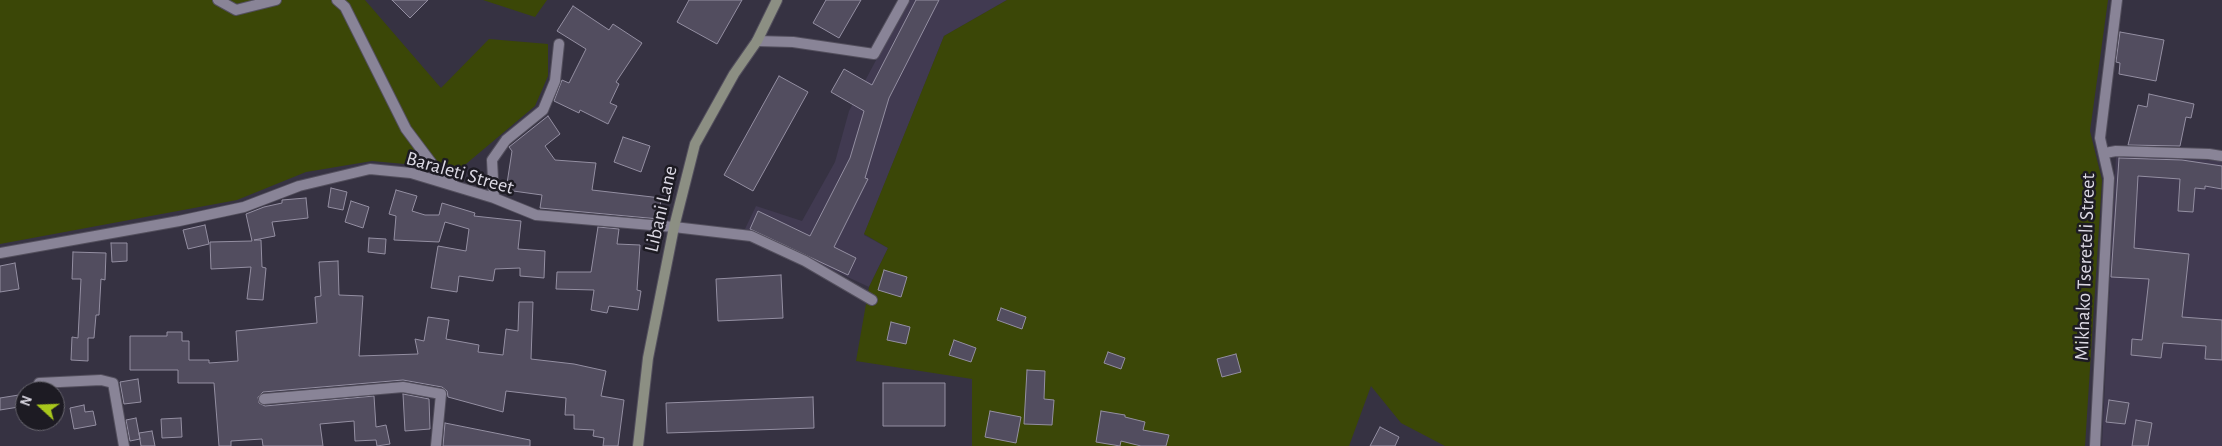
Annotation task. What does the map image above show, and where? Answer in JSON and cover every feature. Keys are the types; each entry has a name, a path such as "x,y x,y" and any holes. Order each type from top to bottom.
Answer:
{"street":[{"path":"218,0 236,10 276,0"},
{"path":"337,0 345,7 406,129 433,165 455,186"},
{"name":"Libani Lane","path":"638,446 648,358 674,227 694,144 734,74 757,41 777,0"},
{"path":"757,41 793,42 874,54 904,0"},
{"name":"Mikhako Tsereteli Street","path":"2095,446 2109,178 2100,138 2117,0"},
{"path":"494,198 492,160 506,140 543,110 554,81 559,44"},
{"path":"2104,153 2116,151 2222,156"},
{"name":"Baraleti Street","path":"0,253 179,221 244,207 299,186 370,169 411,173 494,198 536,215 752,236 805,261 872,300"},
{"path":"65,382 102,380 113,383 124,446"},
{"path":"264,399 403,387 441,394 436,446"}],"shaded area":[{"path":"908,0 1007,0 944,36 864,235 888,248 869,287 745,229 756,206 802,221 835,162 849,111"},
{"path":"2116,155 2222,161 2222,446 2102,446"}],"green space":[{"path":"0,0 365,0 441,88 489,39 548,44 548,76 535,106 460,169 372,161 306,172 237,200 0,244"},
{"path":"483,0 547,0 535,17"},
{"path":"1007,0 2108,0 2090,131 2102,180 2085,446 1445,446 1401,423 1371,386 1349,446 972,446 972,379 856,361 869,287 888,248 864,234 944,36"}],"building":[{"path":"392,0 428,0 410,18"},
{"path":"689,0 742,0 717,44 677,22"},
{"path":"826,0 861,0 839,38 813,23"},
{"path":"916,0 939,0 889,98 865,178 868,179 834,247 856,258 848,275 750,229 758,211 810,236 850,158 864,111 831,92 844,69 872,85"},
{"path":"573,6 609,30 613,24 642,43 616,82 619,84 610,103 617,106 608,124 580,110 579,113 554,101 562,80 569,83 586,49 557,31"},
{"path":"2120,32 2164,40 2156,81 2119,74 2120,63 2116,62"},
{"path":"779,76 808,92 753,191 724,175"},
{"path":"2149,94 2194,104 2191,118 2186,117 2180,146 2128,145 2138,105 2147,107"},
{"path":"548,116 560,134 545,146 555,160 596,163 592,190 661,198 659,219 540,208 542,195 506,190 512,151 509,147"},
{"path":"623,137 650,146 641,172 614,162"},
{"path":"2119,158 2182,160 2222,166 2222,189 2205,186 2205,189 2195,188 2193,212 2178,211 2180,179 2138,176 2134,248 2189,254 2182,317 2222,320 2222,360 2205,359 2206,346 2163,343 2161,358 2131,355 2132,339 2142,340 2149,279 2111,277"},
{"path":"331,188 347,192 343,210 328,207"},
{"path":"396,190 417,196 412,211 425,215 439,215 442,203 475,213 474,216 521,221 518,249 545,251 544,278 520,276 520,268 495,269 493,281 459,276 457,292 431,288 438,246 466,251 469,229 445,222 439,242 394,240 396,216 389,214"},
{"path":"306,198 308,218 272,222 275,236 254,240 261,240 262,267 266,268 263,300 247,299 251,267 211,269 210,242 252,241 246,214 282,203 282,200"},
{"path":"351,201 369,207 363,228 345,222"},
{"path":"205,225 209,244 188,249 183,230"},
{"path":"598,227 619,229 617,244 640,245 637,290 641,291 638,310 609,306 607,313 591,310 594,290 556,289 557,272 591,272"},
{"path":"369,238 386,239 385,254 368,252"},
{"path":"111,243 127,243 127,261 112,262"},
{"path":"73,252 106,253 105,280 101,279 99,315 96,315 94,338 88,338 88,361 71,360 72,337 78,338 81,279 72,279"},
{"path":"338,261 339,295 363,296 359,356 418,354 415,339 424,341 428,317 449,320 446,339 479,345 478,352 503,355 506,329 518,331 519,302 533,302 531,359 574,364 606,371 601,396 624,400 618,446 603,446 604,438 593,436 594,430 574,429 574,415 565,415 566,398 506,391 503,412 448,397 447,391 442,387 403,380 263,392 258,397 259,403 265,406 374,396 376,427 386,425 390,444 377,446 376,440 355,441 354,421 320,424 323,446 263,446 262,439 231,441 231,446 219,446 214,383 178,383 178,370 130,370 130,336 167,336 167,332 182,332 182,341 189,341 189,360 209,360 209,363 238,361 236,331 317,323 315,297 321,296 319,262"},
{"path":"15,263 19,289 0,292 0,266"},
{"path":"884,270 907,277 901,297 878,290"},
{"path":"781,275 783,318 718,321 716,279"},
{"path":"1001,308 1026,317 1022,329 997,320"},
{"path":"891,322 910,327 906,344 887,340"},
{"path":"954,340 976,348 971,362 949,355"},
{"path":"1108,352 1125,358 1121,369 1104,363"},
{"path":"1236,354 1241,372 1222,377 1217,359"},
{"path":"1027,370 1045,371 1044,399 1054,400 1052,425 1024,424"},
{"path":"138,379 141,402 124,404 120,382"},
{"path":"883,383 945,383 945,426 883,426"},
{"path":"403,394 429,399 430,429 405,431"},
{"path":"15,396 15,408 0,410 0,398"},
{"path":"813,397 814,428 667,433 666,403"},
{"path":"2109,400 2129,403 2125,424 2106,422"},
{"path":"84,405 85,412 93,411 96,425 74,429 70,408"},
{"path":"990,411 1021,417 1016,443 985,437"},
{"path":"1101,411 1125,415 1125,417 1145,422 1143,430 1169,435 1166,446 1141,446 1121,441 1120,446 1096,442"},
{"path":"136,418 140,439 130,441 126,420"},
{"path":"181,418 182,437 162,438 161,419"},
{"path":"2136,420 2152,423 2148,446 2132,446"},
{"path":"445,423 530,440 530,446 443,446"},
{"path":"1380,427 1399,437 1395,446 1370,446"},
{"path":"152,431 155,446 141,446 139,433"}]}
